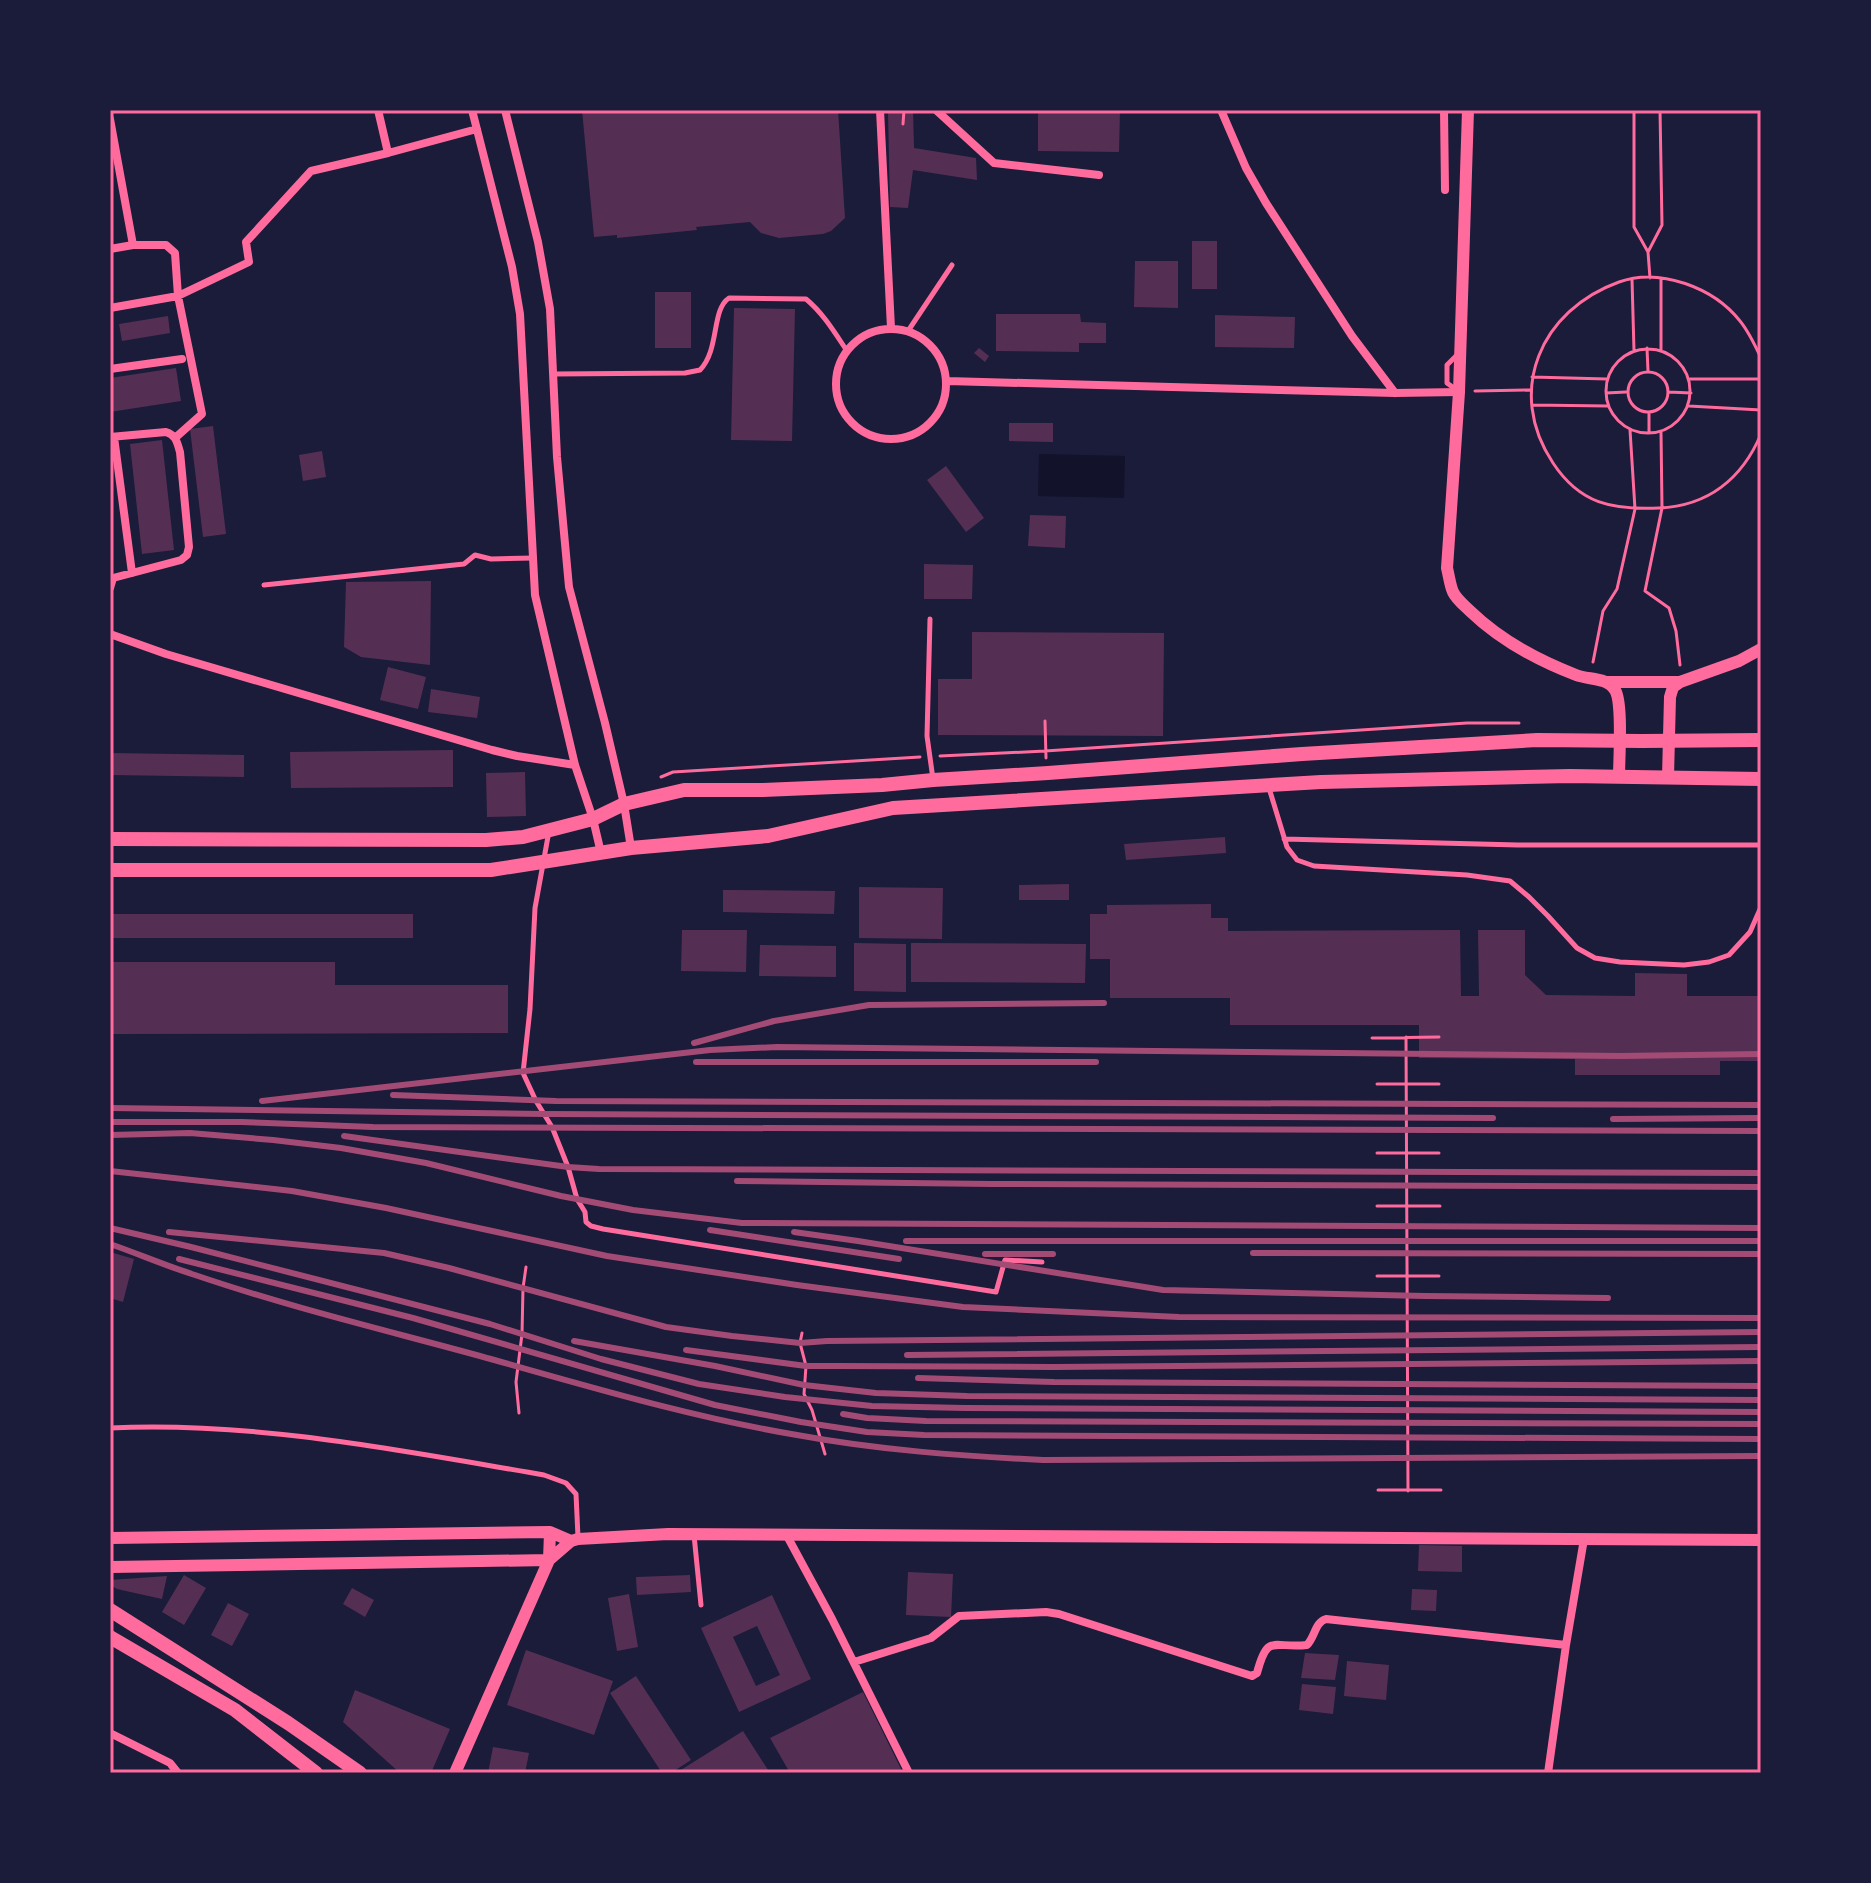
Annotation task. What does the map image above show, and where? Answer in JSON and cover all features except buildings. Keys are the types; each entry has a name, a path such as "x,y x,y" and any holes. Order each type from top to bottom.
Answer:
{"main road":[{"path":"110,839 486,840 523,837 593,819 624,804 684,790 882,785 1521,741 1761,740"},
{"path":"110,870 491,870 631,848 768,836 893,808 1321,782 1570,776 1761,779"},
{"path":"110,1610 288,1723 360,1773"},
{"path":"110,1637 235,1710 316,1773"}],"street":[{"path":"378,110 388,153"},
{"path":"472,110 512,267 520,314 535,595 575,765 601,853"},
{"path":"505,110 538,242 550,309 557,457 569,587 624,804 631,848"},
{"path":"880,110 891,328"},
{"path":"936,110 994,163 1099,175"},
{"path":"1221,110 1246,168 1266,203 1352,336 1395,393"},
{"path":"1444,110 1445,190"},
{"path":"1468,110 1459,392 1447,568 1453,593 1484,625 1512,645 1578,676 1600,680 1680,682"},
{"path":"110,119 133,245"},
{"path":"110,308 178,296 249,262 246,242 311,171 477,129"},
{"path":"110,249 166,245 175,253 178,296 202,414 175,438"},
{"path":"891,328 923,338 943,364 947,381 945,400 936,417 921,430 904,438 885,439 866,433 851,421 840,406 836,387 838,368 847,351 859,339 874,331 891,328"},
{"path":"110,369 182,359"},
{"path":"947,381 1459,392"},
{"path":"111,581 181,560 187,555 189,547 181,465 175,438 166,432 112,437 132,573"},
{"path":"110,634 166,654 492,750 575,765"},
{"path":"1668,777 1673,687 1761,649"},
{"path":"1600,680 1613,686 1619,698 1619,777"},
{"path":"455,1773 549,1560 550,1532"},
{"path":"110,1538 550,1532 574,1540 694,1534 1761,1540"},
{"path":"786,1534 909,1773"},
{"path":"1548,1773 1584,1539"},
{"path":"110,1567 549,1560 574,1540"},
{"path":"854,1662 931,1638 959,1616 1046,1612 1252,1676 1257,1673 1267,1647 1307,1645 1319,1623 1326,1619 1566,1645"},
{"path":"110,1733 170,1763 178,1773"}],"lane":[{"path":"908,331 952,265"},
{"path":"553,374 685,373 700,370 709,360 721,305 729,298 806,299 828,322 847,351"},
{"path":"264,585 464,564 475,555 491,559 534,558"},
{"path":"930,619 927,736 933,780"},
{"path":"1268,786 1287,847 1297,860 1314,866 1467,875 1510,881 1577,948 1595,958 1684,965 1709,962 1729,955 1750,932 1761,907"},
{"path":"549,830 535,908 523,1073 552,1127 577,1199 585,1212 586,1222 591,1226 996,1292 1005,1260 1042,1262"},
{"path":"1284,839 1518,845 1761,845"},
{"path":"110,1428 180,1427 249,1431 544,1475 566,1483 576,1494 574,1540"},
{"path":"694,1534 701,1605"}],"path":[{"path":"903,124 904,110"},
{"path":"1634,110 1634,227 1648,252 1650,278"},
{"path":"1648,252 1662,225 1660,110"},
{"path":"1661,278 1661,350"},
{"path":"1761,358 1740,321 1707,293 1688,284 1661,278 1632,279 1620,281 1590,297 1565,317 1535,361 1531,390 1535,426 1544,450 1557,469 1594,502 1613,507 1662,508 1685,504 1708,495 1743,468 1761,434"},
{"path":"1632,279 1634,351"},
{"path":"1647,348 1648,371"},
{"path":"1647,348 1661,350 1676,358 1686,369 1691,393 1688,406 1681,418 1661,432 1649,434 1630,430 1617,420 1608,406 1607,379 1614,364 1624,355 1647,348"},
{"path":"1648,371 1663,378 1669,392 1664,405 1649,412 1637,409 1628,392 1632,379 1648,371"},
{"path":"1532,377 1607,379"},
{"path":"1690,379 1761,379"},
{"path":"1459,392 1531,390"},
{"path":"1606,393 1628,392"},
{"path":"1669,392 1691,393"},
{"path":"1531,405 1608,406"},
{"path":"1688,406 1761,410"},
{"path":"1649,412 1649,434"},
{"path":"1600,680 1593,660 1603,611 1617,589 1635,509 1630,430"},
{"path":"1661,432 1662,508 1645,591 1669,608 1676,631 1680,682"},
{"path":"1045,721 1048,773"},
{"path":"1406,1037 1408,1491"},
{"path":"1372,1038 1439,1037"},
{"path":"1377,1084 1439,1084"},
{"path":"1377,1153 1439,1153"},
{"path":"1377,1206 1440,1206"},
{"path":"519,1413 516,1382 526,1267"},
{"path":"1377,1276 1439,1276"},
{"path":"802,1333 800,1343 806,1366 804,1394 825,1454"},
{"path":"1378,1490 1441,1490"}],"shaded area":[{"path":"1039,454 1125,456 1124,498 1038,496"}],"railway":[{"path":"694,1043 774,1021 869,1005 1104,1003"},
{"path":"262,1101 710,1050 777,1047 1621,1056 1761,1054"},
{"path":"696,1062 1096,1062"},
{"path":"393,1095 556,1101 1761,1105"},
{"path":"110,1108 544,1114 1493,1118"},
{"path":"1613,1119 1761,1118"},
{"path":"110,1122 241,1122 373,1127 1761,1131"},
{"path":"110,1135 190,1133 341,1148 426,1163 633,1210 742,1223 1761,1228"},
{"path":"344,1136 599,1169 1761,1173"},
{"path":"110,1171 292,1191 607,1256 963,1307 1179,1317 1761,1318"},
{"path":"737,1181 1761,1187"},
{"path":"110,1228 490,1324 601,1359 699,1384 785,1397 872,1406 965,1408 1761,1412"},
{"path":"710,1230 899,1259"},
{"path":"169,1232 384,1253 666,1327 800,1343 1761,1332"},
{"path":"794,1232 1163,1290 1608,1298"},
{"path":"906,1241 1761,1241"},
{"path":"110,1244 266,1298 637,1400 757,1428 858,1445 1043,1460 1761,1456"},
{"path":"1253,1253 1761,1254"},
{"path":"985,1254 1053,1254"},
{"path":"179,1259 413,1318 715,1405 867,1432 924,1435 1761,1439"},
{"path":"574,1341 804,1385 876,1393 1761,1400"},
{"path":"907,1355 1761,1347"},
{"path":"686,1350 806,1366 1761,1361"},
{"path":"918,1378 1054,1382 1761,1386"},
{"path":"843,1414 926,1421 1761,1424"}]}
